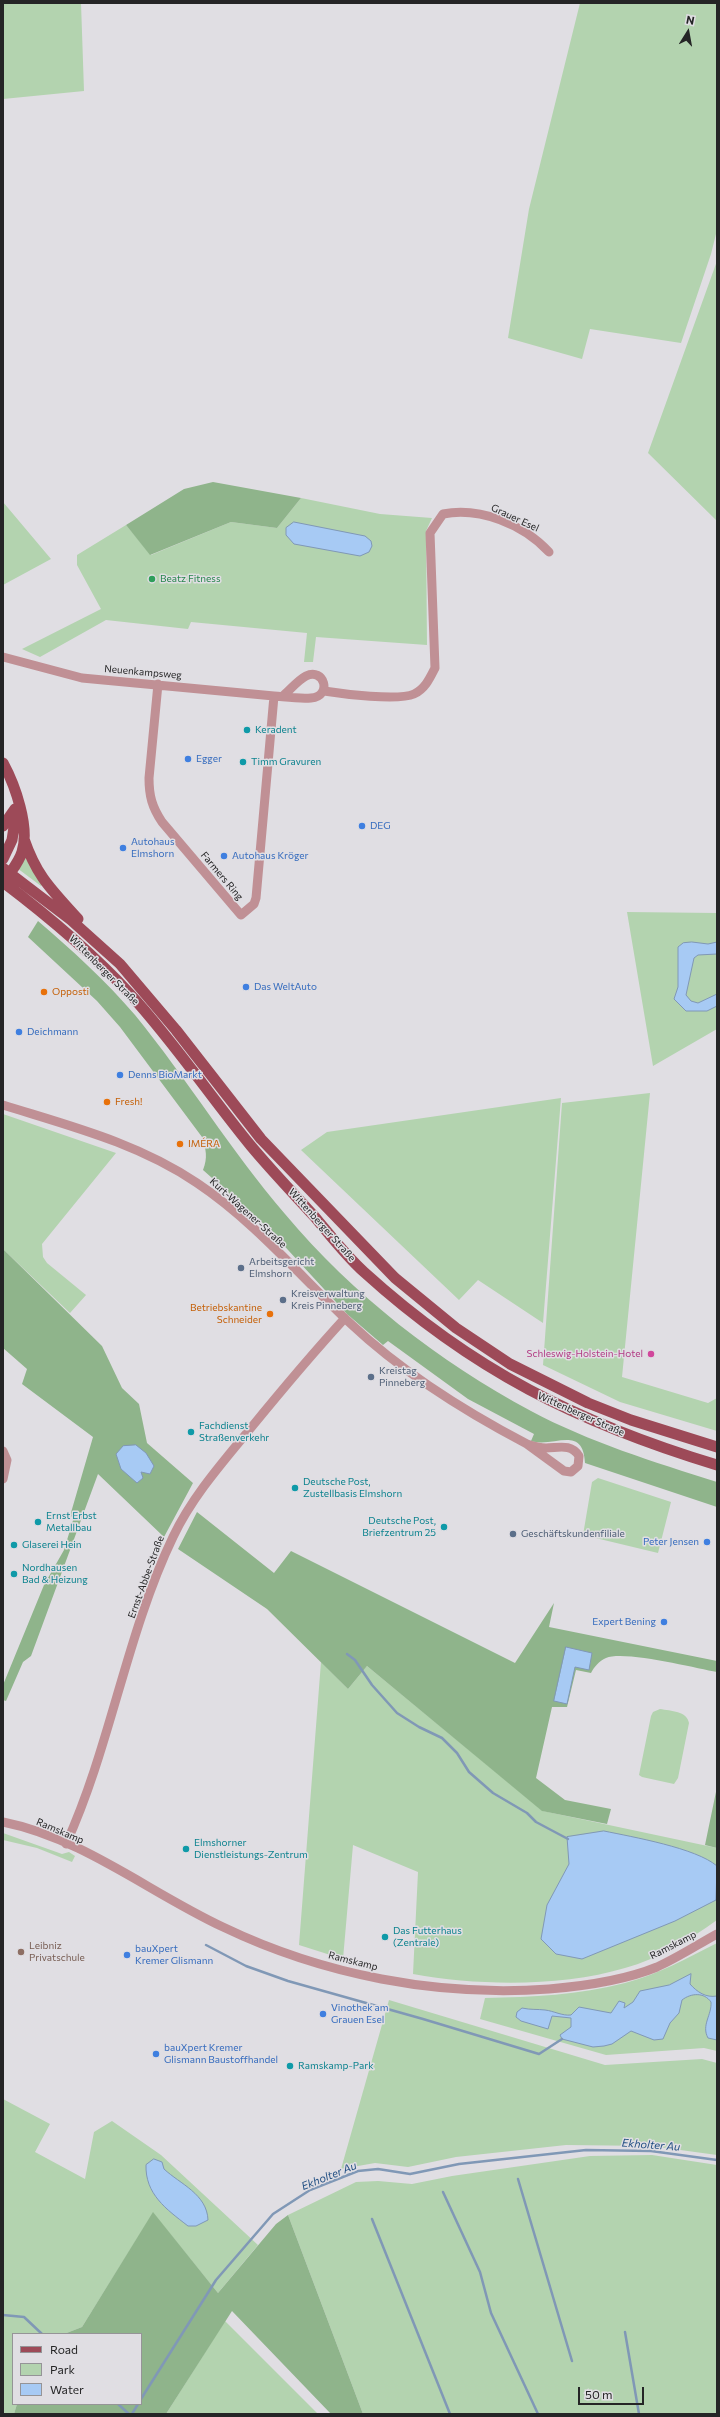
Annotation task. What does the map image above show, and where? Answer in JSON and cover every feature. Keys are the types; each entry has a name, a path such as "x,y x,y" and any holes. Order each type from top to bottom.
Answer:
{"main road":[{"name":"Wittenberger Straße","path":"3,859 12,840 16,809 6,768"},
{"name":"Wittenberger Straße","path":"6,768 18,793 24,839 23,851 7,870 3,883 59,927 130,995 207,1088 251,1146 363,1271 434,1330 502,1376 550,1401 626,1435 717,1465"},
{"path":"3,826 16,809"},
{"path":"24,839 35,867 44,882 102,947"},
{"name":"Wittenberger Straße","path":"7,870 102,947 144,990 261,1138 395,1278 456,1328 510,1364 588,1403 631,1420 717,1447"}],"street":[{"name":"Grauer Esel","path":"443,514 456,512 478,513 496,519 529,534 549,552"},
{"name":"Neuenkampsweg","path":"3,657 82,678 279,696 312,698 324,691 401,697 415,694 428,682 435,668 430,533 443,514"},
{"path":"279,696 306,676 313,674 321,677 325,683 324,691"},
{"name":"Farmers Ring","path":"158,684 149,778 149,793 152,807 162,822 241,915 254,904 256,898 279,696"},
{"name":"Kurt-Wagener-Straße","path":"3,1105 125,1144 182,1173 226,1205 376,1346 436,1390 479,1419 527,1444 543,1454 560,1469 571,1472 578,1466 579,1456 572,1449 540,1447 527,1444"},
{"name":"Ernst-Abbe-Straße","path":"66,1844 95,1768 158,1571 174,1535 209,1480 283,1388 345,1318"},
{"path":"3,1451 7,1460 3,1479"},
{"name":"Ramskamp","path":"3,1822 38,1832 66,1844 222,1927 281,1953 361,1975 420,1986 517,1991 581,1987 624,1977 656,1967 717,1934"}],"green space":[{"path":"3,3 81,3 84,91 3,99"},
{"path":"580,3 717,3 717,230 711,254 681,343 590,329 582,359 508,338 529,209"},
{"path":"717,261 717,521 648,453"},
{"path":"213,482 301,498 277,528 231,522 150,555 126,525 184,489"},
{"path":"301,498 380,514 432,518 426,531 427,645 316,637 313,662 304,662 307,633 191,622 188,629 106,620 40,657 22,649 101,609 77,565 77,555 126,525 151,555 231,522 277,528"},
{"path":"3,502 51,559 3,585"},
{"path":"26,855 42,885 41,886 17,868"},
{"path":"627,912 717,913 717,1029 653,1066"},
{"path":"38,921 88,966 135,1015 265,1190 311,1244 368,1299 430,1348 463,1371 531,1411 599,1442 717,1482 717,1507 585,1463 583,1451 579,1444 573,1441 531,1441 534,1434 468,1399 388,1341 383,1345 347,1314 265,1225 203,1170 206,1161 206,1154 202,1137 120,1027 97,1001 28,937"},
{"path":"650,1093 622,1377 708,1403 717,1398 717,1431 620,1402 543,1365 562,1103"},
{"path":"561,1098 543,1323 478,1280 459,1300 301,1150 327,1132"},
{"path":"3,1114 116,1153 42,1244 43,1257 47,1263 86,1295 70,1313 3,1249"},
{"path":"3,1249 102,1346 122,1388 139,1404 147,1443 193,1483 164,1537 98,1474 31,1656 23,1662 6,1701 3,1700 3,1685 44,1585 64,1550 74,1517 70,1516 93,1437 22,1384 27,1369 3,1348"},
{"path":"598,1478 671,1502 658,1553 583,1535 592,1482"},
{"path":"197,1512 274,1573 291,1551 515,1663 554,1603 549,1627 717,1661 717,1672 660,1660 628,1656 606,1658 597,1664 591,1673 576,1670 567,1707 552,1707 536,1778 565,1800 611,1809 607,1824 542,1811 367,1666 348,1689 267,1609 178,1549"},
{"path":"321,1662 348,1689 367,1666 543,1811 717,1848 717,1920 684,1942 649,1960 625,1968 574,1979 520,1983 465,1981 413,1974 418,1872 353,1845 343,1959 299,1945"},
{"path":"660,1709 682,1714 688,1719 689,1723 678,1778 674,1784 639,1775 651,1716 653,1712"},
{"path":"717,1787 717,1848 705,1845"},
{"path":"3,1833 62,1854 69,1852 75,1856 72,1862 37,1848 3,1840"},
{"path":"717,1943 717,2051 704,2048 606,2055 480,2019 485,1998 573,1993 625,1983 660,1971"},
{"path":"389,2000 605,2065 702,2059 717,2063 717,2155 651,2146 566,2145 456,2157 408,2167 375,2163 341,2169"},
{"path":"3,2099 50,2124 35,2152 85,2179 94,2132 112,2121 161,2155 258,2245 218,2293 153,2213 82,2327 67,2333 12,2333 12,2405 17,2405 14,2414 3,2414"},
{"path":"652,2155 717,2165 717,2414 363,2414 288,2215 356,2182 378,2181 412,2184 452,2176 590,2156"},
{"path":"153,2212 218,2293 276,2224 288,2215 363,2414 331,2414 232,2311 166,2414 14,2414 17,2405 142,2405 142,2333 67,2333 82,2327"},
{"path":"225,2321 318,2414 166,2414"}],"water":[{"path":"294,522 365,536 371,541 372,546 369,552 360,556 294,544 286,535 286,528"},
{"path":"692,942 708,944 717,942 717,954 698,955 694,958 686,995 691,1001 698,1003 717,994 717,1006 707,1011 686,1011 674,999 678,987 678,947 683,943"},
{"path":"136,1445 146,1453 154,1466 150,1474 141,1472 143,1478 137,1483 121,1469 116,1454 123,1446"},
{"path":"566,1647 592,1653 589,1670 575,1667 567,1704 554,1701"},
{"path":"604,1831 664,1844 695,1854 717,1866 716,1900 675,1921 582,1959 556,1954 541,1939 547,1905 569,1864 567,1837"},
{"path":"691,1974 690,1984 696,1990 705,1995 717,1996 717,2040 708,2038 706,2033 706,2024 711,2002 705,1996 701,1995 689,1996 682,2000 679,2013 670,2023 663,2039 654,2040 631,2031 612,2044 593,2047 562,2039 560,2035 571,2027 571,2018 552,2016 548,2029 521,2021 516,2017 517,2012 522,2008 552,2011 568,2015 571,2015 579,2007 611,2013 619,2001 625,2003 624,2008 633,2002 640,1991 669,1985"},
{"path":"154,2159 162,2162 164,2169 198,2196 203,2203 208,2220 196,2226 188,2226 158,2200 149,2184 146,2165"}],"waterway":[{"path":"347,1654 355,1660 372,1685 397,1713 419,1727 442,1738 457,1753 469,1772 493,1793 527,1813 536,1822 568,1839"},
{"path":"206,1945 246,1966 288,1981 423,2019 539,2054 562,2039"},
{"name":"Ekholter Au","path":"142,2397 216,2280 273,2214 310,2190 358,2171 378,2169 410,2174 459,2164 586,2150 651,2151 717,2160"},
{"path":"518,2179 572,2361"},
{"path":"443,2192 480,2272 491,2313 538,2414"},
{"path":"372,2219 450,2414"},
{"path":"3,2315 24,2317 41,2333"},
{"path":"625,2332 639,2414"},
{"path":"119,2405 129,2414"},
{"name":"Ekholter Au","path":"132,2414 137,2405"}],"place":[{"name":"Beatz Fitness","path":"152,579"},
{"name":"Keradent","path":"247,730"},
{"name":"Egger","path":"188,759"},
{"name":"Timm Gravuren","path":"243,762"},
{"name":"DEG","path":"362,826"},
{"name":"Autohaus Elmshorn","path":"123,848"},
{"name":"Autohaus Kröger","path":"224,856"},
{"name":"Das WeltAuto","path":"246,987"},
{"name":"Opposti","path":"44,992"},
{"name":"Deichmann","path":"19,1032"},
{"name":"Denns BioMarkt","path":"120,1075"},
{"name":"Fresh!","path":"107,1102"},
{"name":"IMÉRA","path":"180,1144"},
{"name":"Arbeitsgericht Elmshorn","path":"241,1268"},
{"name":"Kreisverwaltung Kreis Pinneberg","path":"283,1300"},
{"name":"Betriebskantine Schneider","path":"270,1314"},
{"name":"Schleswig-Holstein-Hotel","path":"651,1354"},
{"name":"Kreistag Pinneberg","path":"371,1377"},
{"name":"Fachdienst Straßenverkehr","path":"191,1432"},
{"name":"Deutsche Post, Zustellbasis Elmshorn","path":"295,1488"},
{"name":"Ernst Erbst Metallbau","path":"38,1522"},
{"name":"Deutsche Post, Briefzentrum 25","path":"444,1527"},
{"name":"Geschäftskundenfiliale","path":"513,1534"},
{"name":"Peter Jensen","path":"707,1542"},
{"name":"Glaserei Hein","path":"14,1545"},
{"name":"Nordhausen Bad & Heizung","path":"14,1574"},
{"name":"Expert Bening","path":"664,1622"},
{"name":"Elmshorner Dienstleistungs-Zentrum","path":"186,1849"},
{"name":"Das Futterhaus (Zentrale)","path":"385,1937"},
{"name":"Leibniz Privatschule","path":"21,1952"},
{"name":"bauXpert Kremer Glismann","path":"127,1955"},
{"name":"Vinothek am Grauen Esel","path":"323,2014"},
{"name":"bauXpert Kremer Glismann Baustoffhandel","path":"156,2054"},
{"name":"Ramskamp-Park","path":"290,2066"}]}
